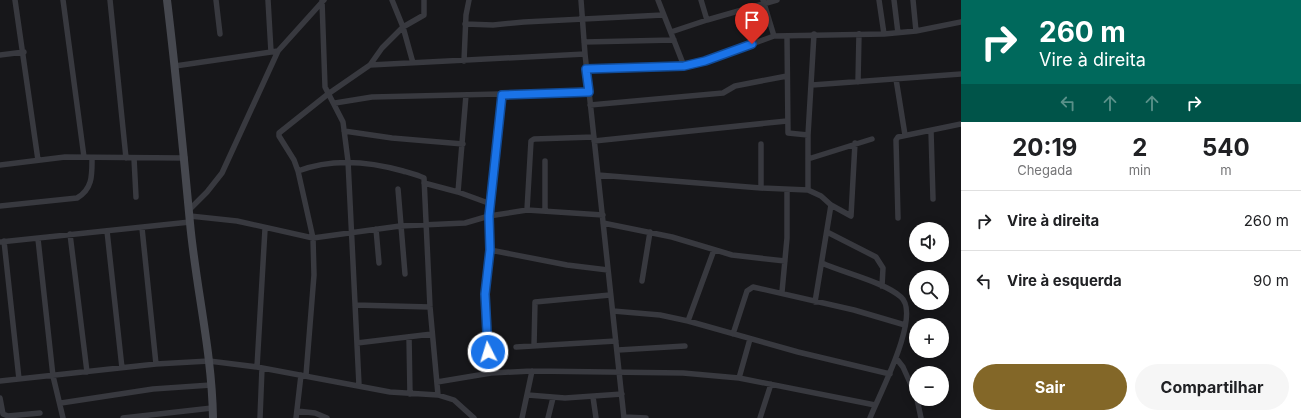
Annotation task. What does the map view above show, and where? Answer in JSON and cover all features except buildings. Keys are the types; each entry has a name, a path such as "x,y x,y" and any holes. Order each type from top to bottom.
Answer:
{"street":[{"path":"15,0 24,52 38,160"},
{"path":"63,0 84,157"},
{"path":"110,0 126,158"},
{"path":"167,0 190,216 209,361 213,418"},
{"path":"216,0 220,34"},
{"path":"268,0 270,52"},
{"path":"392,0 403,27 412,63"},
{"path":"296,418 304,375 313,298 313,238 298,171 294,160 279,136 279,133 328,94 370,65 382,48 403,27 424,15 424,0"},
{"path":"464,61 469,0"},
{"path":"581,0 584,54 603,215 610,295 621,373 624,418 646,418"},
{"path":"658,0 684,66"},
{"path":"701,0 707,20"},
{"path":"671,32 764,2 777,0"},
{"path":"879,0 884,34"},
{"path":"894,0 898,33"},
{"path":"913,0 916,31"},
{"path":"190,216 222,173 278,51 323,1"},
{"path":"323,1 324,77 328,94 335,103 340,114 348,161 350,232 359,385"},
{"path":"764,2 774,36"},
{"path":"466,24 493,25 663,15"},
{"path":"586,69 684,66 705,61 774,36 898,33 961,22"},
{"path":"808,190 808,135 814,34"},
{"path":"858,82 859,34"},
{"path":"787,36 787,121 789,134 808,135"},
{"path":"584,42 674,40"},
{"path":"175,66 278,51"},
{"path":"0,55 24,52"},
{"path":"370,65 584,54"},
{"path":"812,86 961,74"},
{"path":"590,105 724,93 734,86 787,76"},
{"path":"896,79 905,134"},
{"path":"335,103 372,97 589,92"},
{"path":"458,192 466,95"},
{"path":"491,373 484,304 490,250 490,204 502,95"},
{"path":"527,210 531,141 534,139 594,139 787,121"},
{"path":"898,218 896,140 898,136 931,131 961,124"},
{"path":"344,131 406,140 463,144"},
{"path":"931,131 933,199"},
{"path":"808,159 855,143 872,139"},
{"path":"598,174 787,190 808,190 821,196 831,204 852,216 855,143"},
{"path":"761,144 761,188"},
{"path":"0,165 38,160 84,157 185,158"},
{"path":"0,206 77,198 89,187 92,158"},
{"path":"134,158 136,196"},
{"path":"298,171 312,166 348,161 391,168 423,177 430,307 438,395"},
{"path":"545,161 545,210"},
{"path":"424,183 458,192 490,204"},
{"path":"398,189 405,274"},
{"path":"782,292 788,220 787,190"},
{"path":"815,302 831,204"},
{"path":"19,379 2,242 142,228 190,216 237,221 266,229 313,238 400,226 466,223 489,216 527,210 603,215"},
{"path":"603,223 650,232 732,255 785,261"},
{"path":"142,228 156,364"},
{"path":"260,418 259,367 266,229"},
{"path":"376,229 379,263"},
{"path":"107,231 122,368"},
{"path":"642,280 650,232"},
{"path":"827,232 876,257 883,268 882,286"},
{"path":"70,234 87,372"},
{"path":"38,239 53,376 61,403 63,418"},
{"path":"490,250 567,265 608,270"},
{"path":"688,321 714,250"},
{"path":"822,263 882,286 901,297 904,301 905,325 896,358 870,418"},
{"path":"733,334 747,291 753,287 782,292 815,302 854,310 905,325"},
{"path":"534,346 535,302 610,295"},
{"path":"355,305 430,307"},
{"path":"613,311 660,315 688,321 750,339 890,374"},
{"path":"357,343 432,334"},
{"path":"409,337 410,394"},
{"path":"739,378 750,339"},
{"path":"516,347 616,341"},
{"path":"618,350 685,346"},
{"path":"896,358 903,367 909,380"},
{"path":"0,381 156,364 209,361 259,367 410,394 438,395 454,400 474,418"},
{"path":"522,418 532,371"},
{"path":"437,382 491,373 532,371 621,373 684,372 739,378 875,405"},
{"path":"760,418 770,384"},
{"path":"61,403 153,389 211,385"},
{"path":"528,395 553,398 593,397 622,394"},
{"path":"593,397 596,418"},
{"path":"0,398 3,414 8,416 40,413"},
{"path":"548,418 553,398"},
{"path":"919,406 921,418"},
{"path":"123,418 212,408"},
{"path":"297,411 315,413 327,418"}],"route":[{"path":"488,352 484,304 490,250 490,204 502,95 589,92 586,69 684,66 699,63 752,44"}]}
